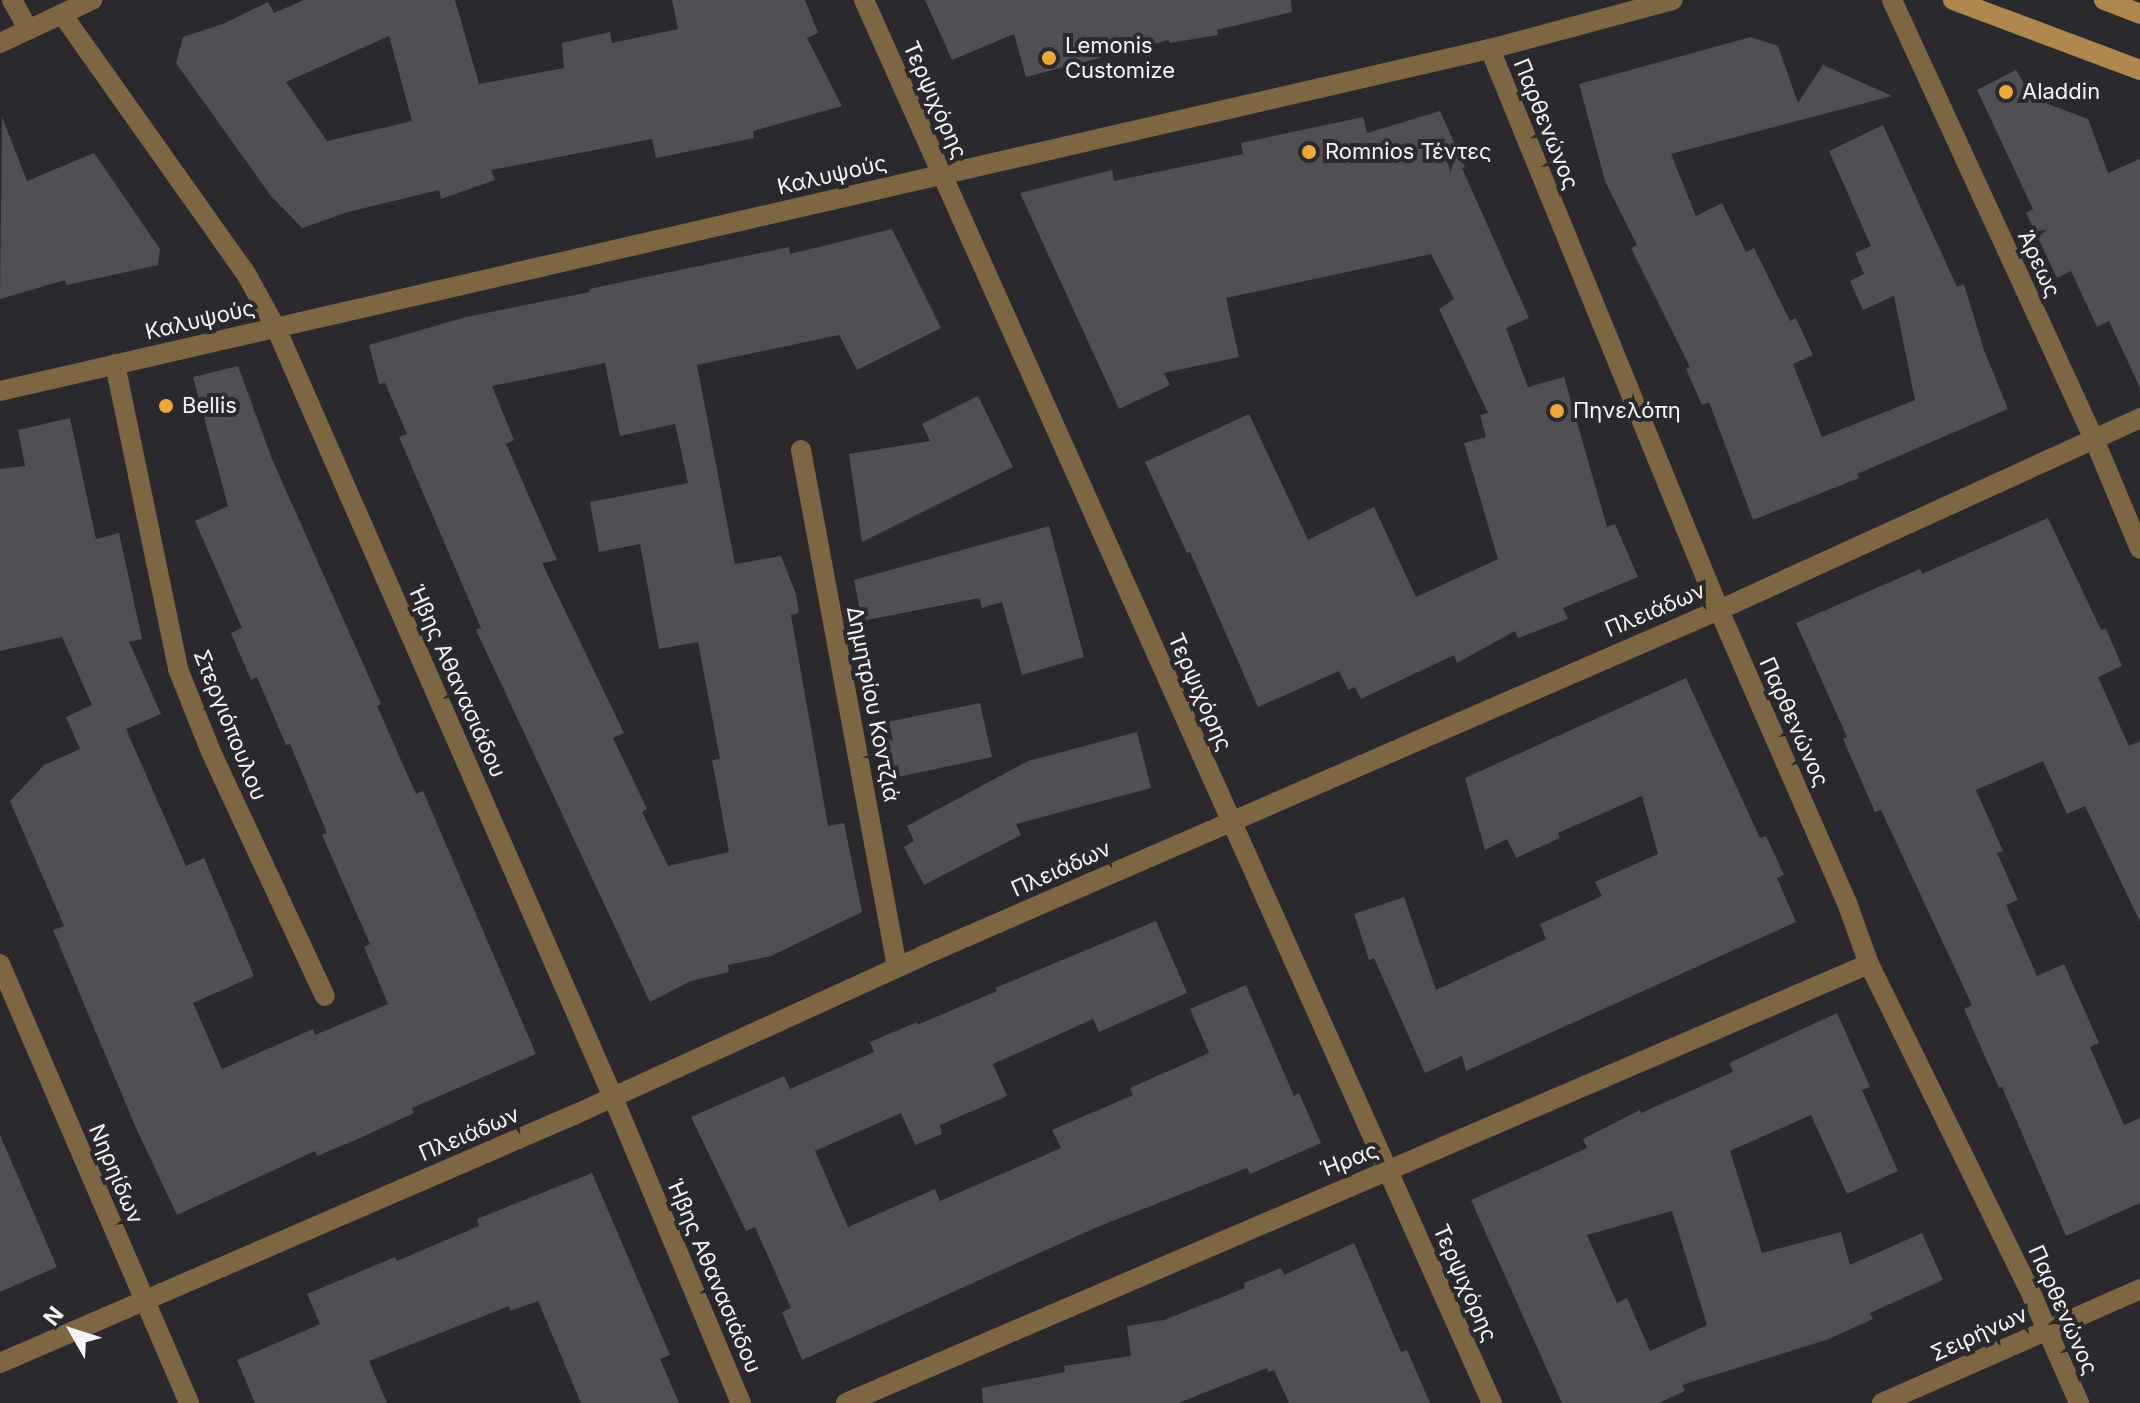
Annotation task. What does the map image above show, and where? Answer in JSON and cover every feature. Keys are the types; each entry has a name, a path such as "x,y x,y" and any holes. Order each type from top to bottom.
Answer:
{"main road":[{"path":"1953,0 2140,70"},
{"path":"2104,0 2140,14"}],"street":[{"path":"12,0 28,29"},
{"path":"0,43 92,0"},
{"name":"Τερψιχόρης","path":"864,0 1492,1403"},
{"name":"Καλυψούς","path":"0,391 1490,49 1673,0"},
{"name":"Άρεως","path":"1892,0 2094,439 2140,549"},
{"name":"Ήβης Αθανασιάδου","path":"62,14 245,272 276,328 612,1095 741,1403"},
{"name":"Παρθενώνος","path":"1490,49 1719,610 1847,903 1869,964 2047,1330 2079,1403"},
{"name":"Στεργιόπουλου","path":"115,364 178,669 211,752 325,996"},
{"name":"Πλειάδων","path":"0,1363 1231,820 1719,610 2140,418"},
{"name":"Δημητρίου Κοντζιά","path":"801,450 897,967"},
{"name":"Νηρηίδων","path":"0,964 189,1403"},
{"name":"Ήρας","path":"846,1403 1371,1175 1389,1171 1869,964"},
{"name":"Σειρήνων","path":"1882,1403 2140,1289"}],"building":[{"path":"304,0 455,0 479,84 564,68 562,43 610,32 612,43 678,29 672,0 805,0 818,33 807,38 842,106 753,131 754,138 656,158 652,139 491,170 495,180 441,199 439,190 348,212 302,228 271,196 176,63 183,37 223,24 268,2 274,13","holes":["389,36 412,121 327,141 286,82"]},
{"path":"925,0 1291,0 1292,12 1217,30 1218,35 1170,43 1169,40 1026,77 1014,34 952,60"},
{"path":"1751,37 1778,46 1798,103 1823,65 1892,96 1671,154 1696,216 1722,203 1746,252 1754,248 1790,321 1796,318 1813,355 1793,364 1822,437 1915,400 1894,296 1863,310 1850,281 1864,274 1855,253 1871,246 1829,151 1883,125 1957,287 1964,284 1984,350 2008,409 1857,474 1859,478 1753,520 1709,402 1702,405 1686,369 1690,367 1631,248 1637,245 1605,181 1579,84"},
{"path":"2016,70 2032,98 2088,119 2108,173 2140,159 2140,388 2109,321 2097,327 2071,271 2057,278 2026,213 2033,209 1977,90"},
{"path":"1440,111 1529,318 1506,328 1528,387 1564,377 1607,527 1615,524 1638,577 1563,608 1568,619 1518,638 1515,631 1457,663 1454,655 1361,699 1355,687 1348,690 1339,671 1258,707 1190,552 1187,553 1145,462 1249,414 1308,540 1374,507 1416,597 1498,559 1464,443 1486,437 1480,415 1488,413 1439,309 1454,299 1431,254 1226,298 1239,357 1164,373 1170,385 1119,409 1020,193 1112,170 1114,181 1243,154 1241,143 1363,117 1367,133"},
{"path":"2,117 27,181 94,153 160,249 158,265 67,285 65,280 0,299"},
{"path":"892,229 941,328 857,370 839,335 697,365 735,564 781,556 796,594 799,613 791,615 828,826 844,823 862,912 771,956 728,965 729,972 691,981 650,1002 476,630 481,628 399,437 407,434 385,383 379,384 369,345 466,317 590,292 589,289 789,247 790,254","holes":["605,363 620,436 675,424 688,483 590,502 599,552 640,544 659,649 698,642 720,759 712,760 729,852 668,866 642,812 647,809 613,738 624,733 542,563 557,560 506,444 514,440 492,386"]},
{"path":"238,366 272,459 381,704 377,706 416,794 423,791 536,1054 412,1108 414,1113 360,1138 317,1156 315,1151 177,1215 136,1128 53,930 64,926 10,801 44,765 80,749 66,717 92,705 62,637 0,651 0,469 25,466 18,430 70,418 96,539 119,533 142,639 129,642 161,714 126,729 186,866 204,858 254,976 193,1003 222,1069 313,1029 315,1035 388,1004 364,947 370,944 322,835 327,833 290,744 286,745 257,677 251,680 231,633 242,628 195,521 228,506 193,377"},
{"path":"978,396 1013,467 862,542 849,454 930,441 922,424"},
{"path":"2048,518 2101,630 2106,629 2122,666 2098,677 2129,746 2140,741 2140,922 2085,806 2067,814 2043,761 1976,790 2003,851 1997,853 2018,900 2006,905 2037,976 2064,964 2099,1043 2090,1047 2124,1125 2140,1118 2140,1203 2066,1236 2002,1087 1999,1088 1964,1009 1972,1005 1881,810 1875,812 1843,739 1847,737 1796,623 1920,569 1922,574"},
{"path":"1049,526 1084,657 1022,675 1002,602 982,608 979,598 862,621 854,580"},
{"path":"1686,678 1760,838 1766,836 1784,875 1777,878 1796,922 1466,1071 1462,1056 1425,1073 1374,958 1369,960 1354,914 1404,897 1436,990 1546,939 1540,924 1602,896 1595,882 1658,854 1642,796 1558,833 1560,838 1516,858 1507,839 1485,850 1465,778"},
{"path":"980,703 992,757 893,778 882,723"},
{"path":"1137,732 1151,788 1016,824 1021,835 924,885 904,847 914,841 907,826 1028,761"},
{"path":"1156,921 1187,993 1099,1032 1093,1019 993,1064 1007,1096 940,1125 942,1134 915,1145 901,1113 815,1151 848,1227 935,1189 940,1201 1061,1148 1052,1130 1133,1095 1130,1088 1209,1053 1190,1009 1246,985 1294,1096 1299,1093 1321,1143 1250,1174 1247,1168 1095,1228 802,1360 782,1312 791,1308 755,1227 746,1231 691,1117 784,1076 790,1089 874,1052 870,1042 917,1022 917,1025 997,991 995,988"},
{"path":"1837,1013 1870,1087 1862,1090 1898,1171 1847,1194 1811,1115 1730,1151 1762,1253 1841,1232 1850,1265 1922,1233 1943,1280 1870,1313 1873,1319 1826,1340 1682,1385 1685,1391 1659,1403 1562,1403 1471,1200 1587,1148 1583,1139 1640,1110 1641,1113 1733,1072 1729,1063","holes":["1672,1211 1707,1325 1650,1351 1627,1298 1617,1303 1587,1235"]},
{"path":"0,1135 57,1267 0,1292"},
{"path":"592,1173 670,1355 660,1359 679,1403 581,1403 538,1301 510,1311 509,1306 369,1361 387,1403 255,1403 237,1360 320,1324 307,1294 395,1257 397,1261 479,1226 477,1219"},
{"path":"1354,1243 1401,1352 1407,1350 1430,1403 1289,1403 1274,1370 1268,1372 1267,1368 1178,1403 983,1403 982,1388 1065,1372 1064,1366 1131,1356 1127,1326 1164,1320 1245,1288 1244,1283 1281,1268 1284,1275"}],"place":[{"name":"Lemonis Customize","path":"1049,58"},
{"name":"Aladdin","path":"2006,92"},
{"name":"Romnios Τέντες","path":"1309,152"},
{"name":"Bellis","path":"166,406"},
{"name":"Πηνελόπη","path":"1557,411"}]}
